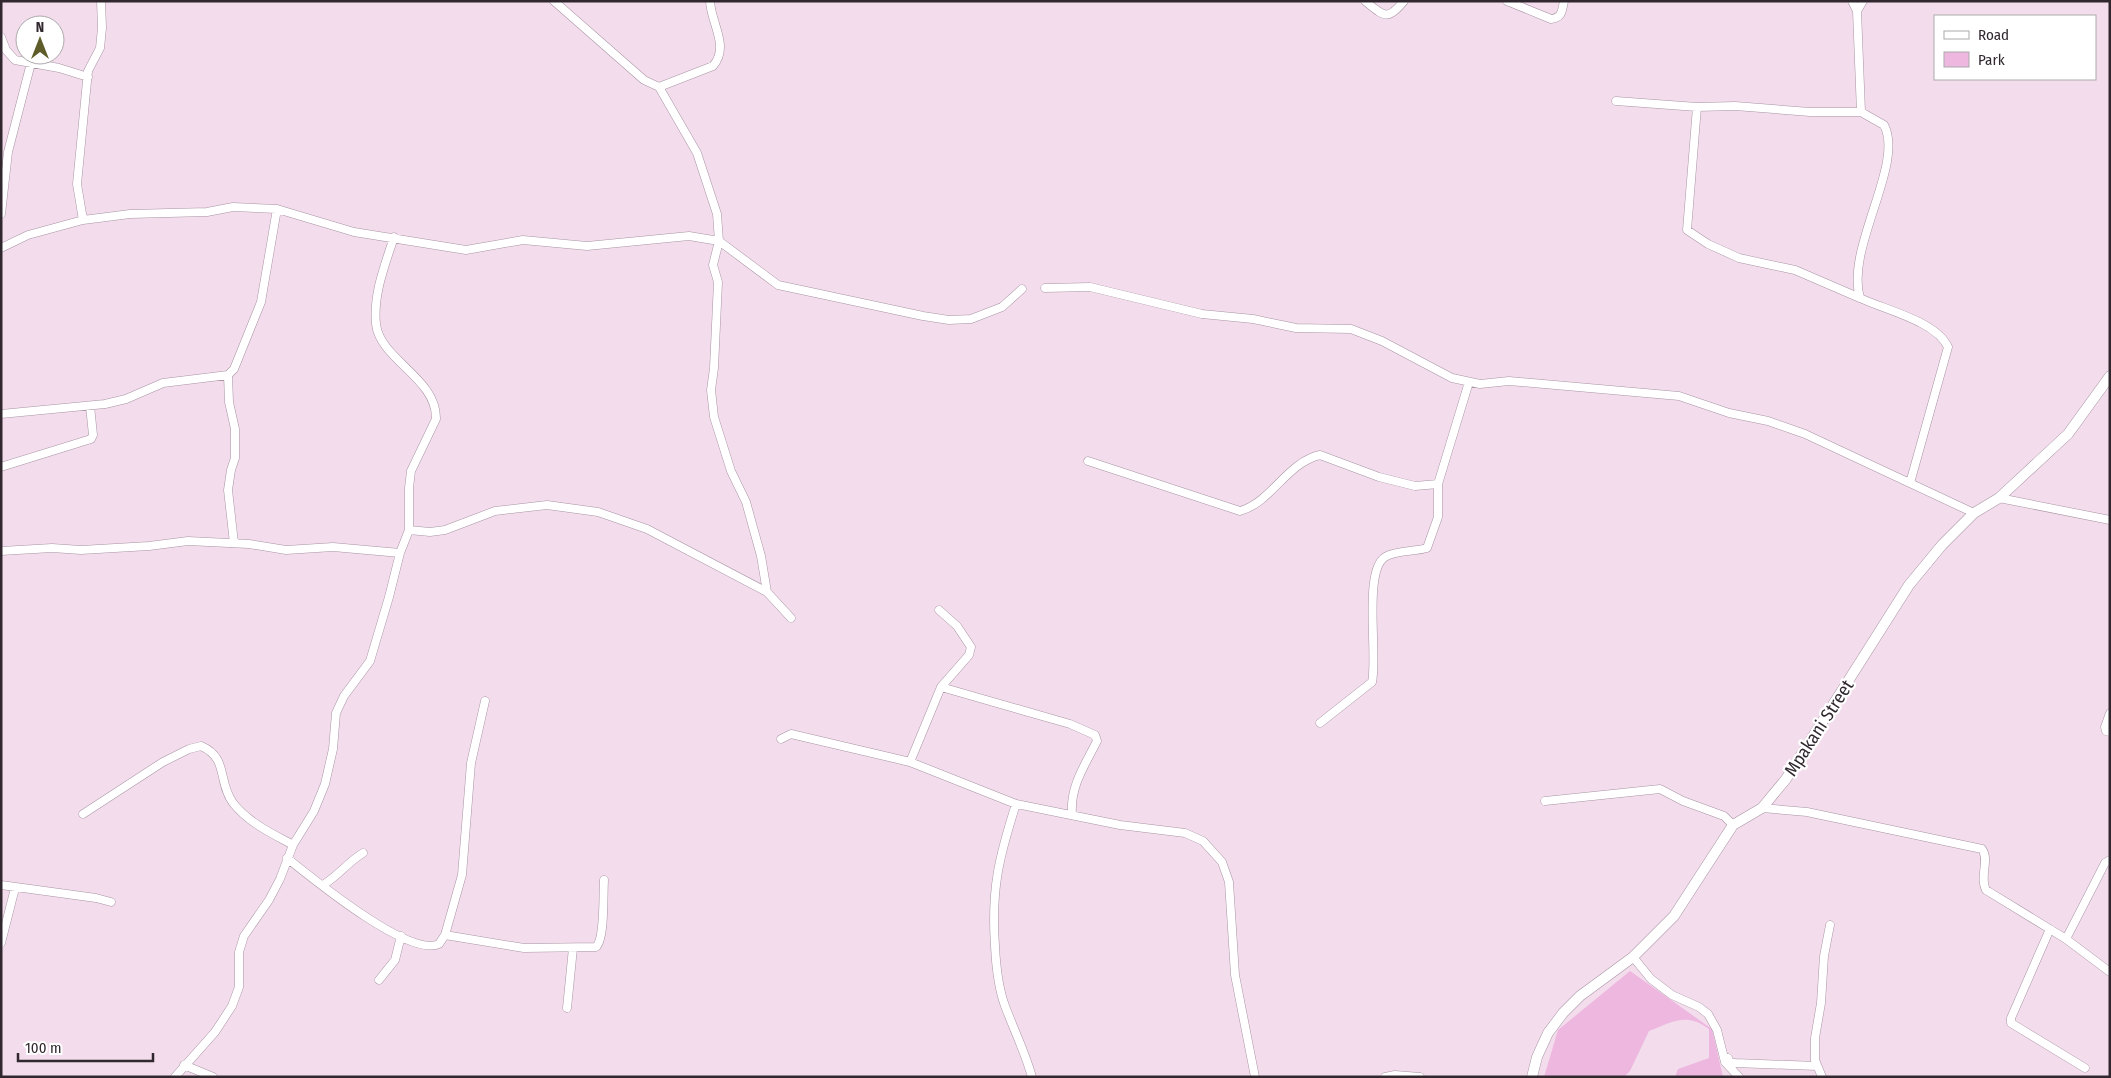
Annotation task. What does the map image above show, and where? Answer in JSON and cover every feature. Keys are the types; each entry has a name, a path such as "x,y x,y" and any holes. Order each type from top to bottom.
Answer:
{"street":[{"path":"83,220 77,184 88,77 100,48 102,28 101,1"},
{"path":"554,1 644,80 660,87 697,153 716,214 719,241 712,265 718,282 714,368 711,390 714,417 731,471 746,502 761,556 767,592"},
{"path":"660,87 713,66 716,62 721,48 710,1"},
{"path":"1365,1 1387,16 1392,15 1404,1"},
{"path":"1507,1 1551,19 1557,18 1562,14 1564,1"},
{"path":"1852,1 1857,11 1860,112"},
{"path":"1857,11 1863,1"},
{"path":"1,38 12,58 15,59"},
{"path":"1,214 8,152 30,65"},
{"path":"42,65 88,77"},
{"path":"1616,101 1697,107 1735,106 1810,112 1860,112 1873,117 1884,125 1888,139 1884,176 1857,271 1856,287 1860,298"},
{"path":"1697,107 1687,230 1708,244 1739,258 1795,270 1933,329 1944,337 1948,347 1934,390 1910,483"},
{"path":"1,248 28,235 83,220 130,214 207,212 233,207 277,209 354,232 466,250 523,240 587,246 689,236 719,241 778,285 949,320 971,319 1002,307 1022,289"},
{"path":"1,414 90,406 126,399 162,383 228,375 234,369 261,302 277,209"},
{"path":"175,1077 215,1032 232,1006 239,987 239,952 244,936 269,900 280,879 292,845 314,811 325,784 333,749 336,713 344,696 370,661 400,553 409,530 411,471 436,419 436,411 432,397 387,348 376,325 376,293 394,237"},
{"path":"1045,288 1090,287 1202,314 1253,319 1296,328 1351,329 1382,341 1452,378 1480,384 1508,381 1548,383 1679,396 1729,413 1768,421 1805,434 1974,513"},
{"path":"228,375 229,402 235,428 235,458 230,470 228,490 234,543"},
{"name":"Mpakani Street","path":"1532,1077 1544,1041 1563,1013 1580,996 1633,956 1674,916 1733,825 1762,808 1786,779 1909,585 1942,545 1974,513 1999,498 2068,434 2110,376"},
{"path":"1320,722 1372,682 1375,657 1372,597 1379,564 1384,557 1427,548 1438,517 1438,484 1469,382"},
{"path":"1,467 91,439 93,435 90,406"},
{"path":"1088,461 1240,511 1253,507 1294,468 1320,456 1380,477 1415,486 1438,484"},
{"path":"1999,498 2110,520"},
{"path":"409,530 430,532 445,530 495,510 547,505 598,512 647,530 767,592 791,618"},
{"path":"1,551 52,548 81,550 149,546 188,541 234,543 286,550 333,547 400,553"},
{"path":"910,762 940,687 969,655 971,647 957,626 939,610"},
{"path":"940,687 1070,724 1095,735 1098,741 1075,784 1071,799 1072,814"},
{"path":"288,858 347,906 401,936 434,946 440,944 445,935 462,875 471,763 485,701"},
{"path":"2110,713 2104,726 2106,732 2110,732"},
{"path":"781,740 791,734 910,762 1016,804 1120,825 1185,833 1203,842 1222,862 1229,882 1235,975 1255,1077"},
{"path":"83,814 117,794 163,762 189,749 202,746 215,753 219,759 224,789 234,804 264,830 292,845"},
{"path":"1545,801 1660,789 1683,801 1724,816 1733,825"},
{"path":"1016,804 1001,850 995,882 993,917 996,969 1005,1005 1025,1050 1032,1077"},
{"path":"1762,808 1807,812 1851,820 1982,849 1985,856 1983,883 1986,890 2050,928 2110,972"},
{"path":"323,885 336,878 352,860 363,853"},
{"path":"2066,939 2105,863 2110,860"},
{"path":"445,935 524,948 591,948 599,944 604,880"},
{"path":"1,885 96,898 111,902"},
{"path":"1,943 16,888"},
{"path":"1822,1077 1817,1066 1814,1038 1821,1003 1824,956 1830,925"},
{"path":"2050,928 2011,1018 2011,1023 2085,1068"},
{"path":"379,980 395,960 401,936"},
{"path":"567,1008 573,948"},
{"path":"1633,956 1651,979 1672,995 1698,1007 1708,1014 1717,1030 1725,1062 1739,1077"},
{"path":"1708,1009 1721,1028 1729,1062 1817,1066"},
{"path":"184,1065 213,1077"},
{"path":"1385,1077 1395,1075 1420,1077"}],"green space":[{"path":"1630,971 1712,1029 1723,1077 1675,1077 1678,1069 1709,1058 1709,1029 1693,1021 1679,1020 1649,1031 1630,1071 1624,1077 1544,1077 1558,1030"}]}
